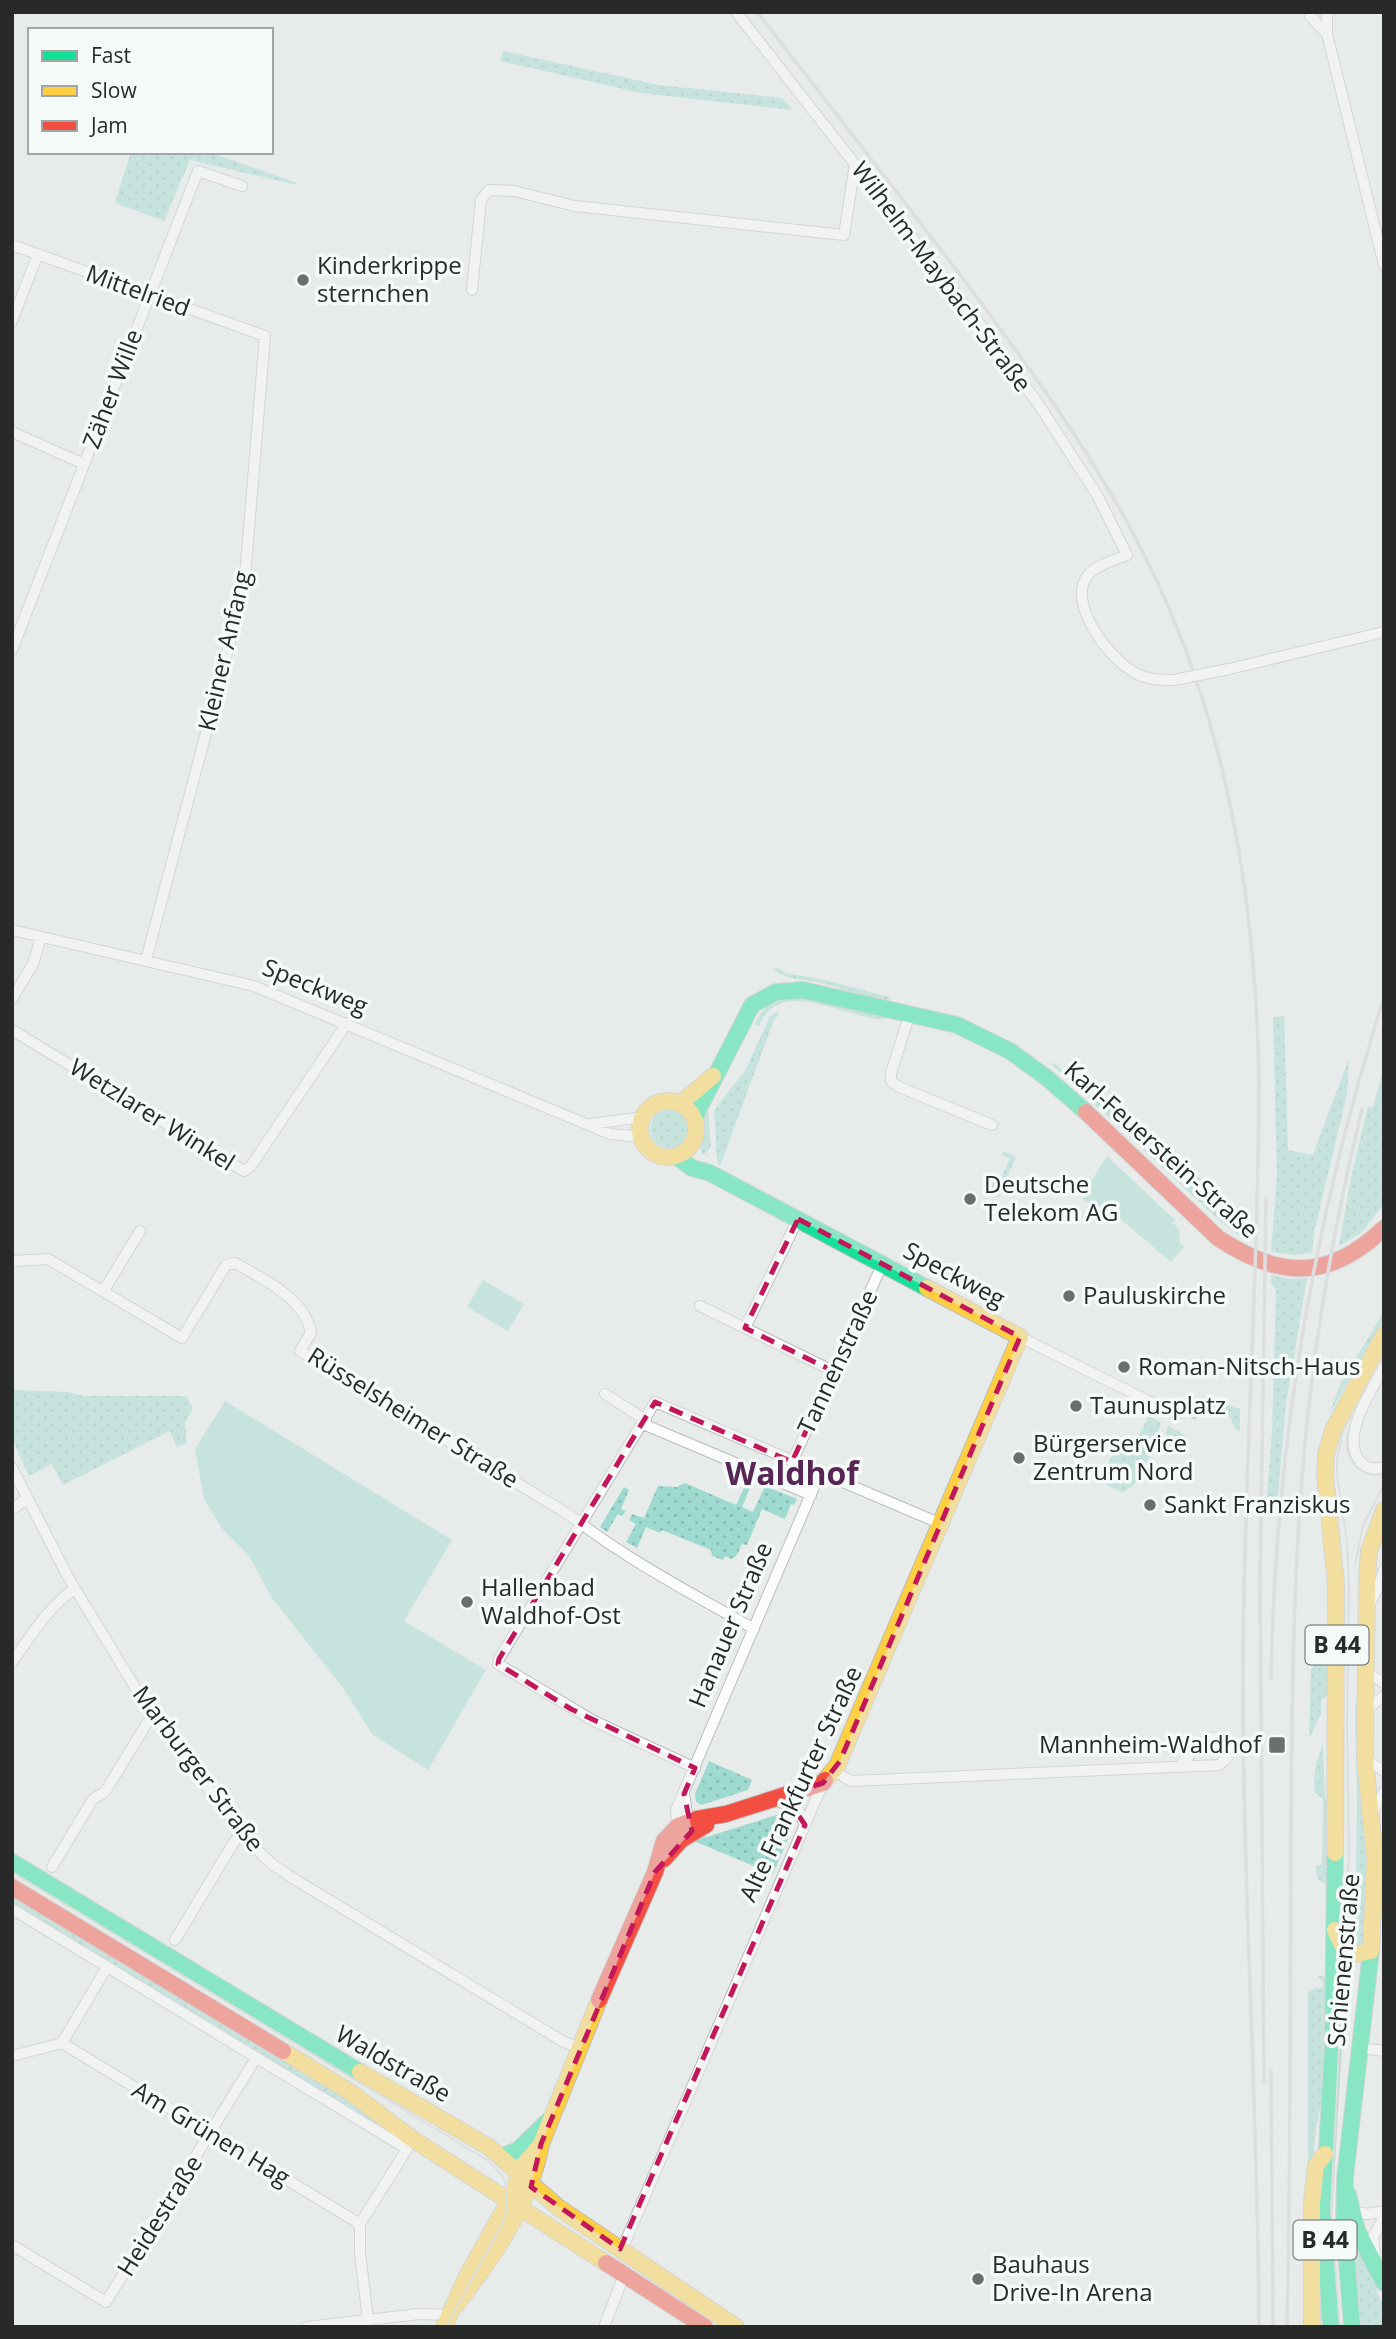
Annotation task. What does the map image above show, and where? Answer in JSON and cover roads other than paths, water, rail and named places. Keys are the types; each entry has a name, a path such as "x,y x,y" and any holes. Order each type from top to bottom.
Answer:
{"main road":[{"name":"Karl-Feuerstein-Straße","path":"694,1118 748,1010 758,999 771,992 810,992 910,1013 971,1030 1020,1058 1071,1099 1237,1253 1279,1267 1311,1268 1350,1255 1369,1243 1384,1228"},
{"name":"Karl-Feuerstein-Straße","path":"680,1104 720,1070"},
{"name":"Speckweg","path":"643,1117 648,1110 663,1102 680,1104"},
{"path":"676,1156 692,1144 696,1131 694,1118 680,1104"},
{"path":"642,1137 643,1117"},
{"name":"Speckweg","path":"642,1137 651,1151 667,1157 676,1156 692,1168 710,1173 1020,1337"},
{"path":"692,1144 710,1173"},
{"name":"Alte Frankfurter Straße","path":"828,1777 858,1720 939,1523 1020,1337"},
{"name":"Schienenstraße","path":"1325,2154 1333,2046 1336,1596 1325,1485 1326,1454 1333,1430 1382,1340"},
{"name":"Schienenstraße","path":"1384,1510 1369,1551 1364,1671 1365,1759 1372,1813 1376,1895 1345,2178 1357,2230 1384,2283"},
{"path":"450,2316 484,2270 525,2181 539,2164 541,2144 655,1872 664,1841 686,1827 774,1799 828,1777"},
{"name":"Waldstraße","path":"12,1862 502,2156 525,2181 736,2327"},
{"name":"Waldstraße","path":"12,1888 350,2092 411,2138 705,2327"},
{"path":"1333,1927 1345,1951 1359,1954 1371,1950"},
{"path":"502,2156 518,2150 554,2116"},
{"path":"1312,2327 1312,2203 1316,2166 1325,2154"},
{"name":"B 44","path":"1325,2154 1323,2215 1331,2327"},
{"name":"B 44","path":"1345,2178 1344,2227 1352,2327"}],"street":[{"name":"Wilhelm-Maybach-Straße","path":"736,12 979,323 1039,405 1097,495 1127,555 1088,574 1083,592 1084,606 1089,621 1121,664 1138,675 1156,680 1174,680 1384,632"},
{"path":"1309,12 1327,34"},
{"path":"1327,12 1327,34 1384,265"},
{"path":"472,290 481,200 489,190 514,191 575,206 844,235 855,164"},
{"name":"Zäher Wille","path":"12,650 198,171 242,186"},
{"name":"Mittelried","path":"12,245 265,336"},
{"path":"12,321 38,254"},
{"name":"Kleiner Anfang","path":"146,960 244,589 265,336"},
{"path":"12,432 84,464"},
{"name":"Speckweg","path":"12,930 254,986 610,1134 642,1137"},
{"path":"12,999 33,964 41,937"},
{"path":"910,1013 891,1073 891,1081 899,1087 992,1125"},
{"name":"Wetzlarer Winkel","path":"12,1030 244,1171 251,1166 346,1023"},
{"name":"Speckweg","path":"589,1124 643,1117"},
{"path":"745,1328 798,1219"},
{"path":"104,1290 139,1231"},
{"name":"Rüsselsheimer Straße","path":"12,1261 48,1259 182,1338 226,1265 235,1263 291,1299 309,1321 311,1333 300,1351 754,1629"},
{"name":"Tannenstraße","path":"792,1462 883,1263"},
{"path":"700,1306 833,1371"},
{"name":"Speckweg","path":"1020,1337 1177,1415"},
{"path":"1384,1367 1360,1413 1354,1444 1357,1458 1365,1466 1373,1469 1384,1467"},
{"path":"605,1394 645,1422 811,1495"},
{"path":"695,1768 594,1721 498,1664 656,1402 939,1523"},
{"name":"Marburger Straße","path":"12,1468 75,1589 155,1717 242,1834 273,1865 299,1882 564,2042 581,2048"},
{"name":"Hanauer Straße","path":"686,1827 684,1794 820,1473"},
{"path":"12,1509 27,1499"},
{"name":"Schienenstraße","path":"1367,1608 1380,1585 1384,1570"},
{"path":"12,1662 51,1612 75,1589"},
{"path":"1364,1671 1384,1684"},
{"path":"1364,1711 1384,1696"},
{"path":"52,1867 93,1799 105,1792 147,1723 155,1717"},
{"path":"1365,1759 1384,1771"},
{"path":"828,1777 852,1781 1180,1766"},
{"name":"Alte Frankfurter Straße","path":"620,2249 828,1777"},
{"path":"1372,1813 1384,1792"},
{"path":"774,1799 797,1810 805,1825"},
{"path":"174,1940 234,1842 242,1834"},
{"path":"12,1909 407,2149 360,2224 360,2253 368,2320"},
{"path":"12,2056 62,2043 107,1967"},
{"name":"Am Grünen Hag","path":"62,2043 360,2224"},
{"path":"1360,2048 1384,2050"},
{"name":"Heidestraße","path":"12,2245 106,2302 256,2057"},
{"path":"1352,2211 1367,2214 1384,2211"},
{"path":"1377,2267 1373,2237 1384,2217"},
{"path":"604,2327 624,2275"},
{"path":"307,2327 419,2314 450,2316"}],"tram line":[{"path":"1340,2327 1331,2210 1349,1851 1349,1582 1337,1459 1343,1431 1384,1354"},
{"path":"1348,1433 1348,1451 1354,1465 1367,1473 1384,1474"},
{"path":"1355,1565 1363,1525 1384,1485"},
{"path":"12,1872 487,2160 502,2175 507,2187 507,2209 502,2224 446,2327"}],"railway":[{"path":"757,12 1012,345 1065,421 1114,499 1157,581 1182,641 1203,701 1234,823 1252,948 1259,1076 1243,1660 1259,2327"},
{"path":"1271,1678 1280,1505 1303,1333 1337,1164 1384,997"},
{"path":"1287,2327 1292,1727 1302,1474 1311,1383 1323,1304 1344,1187 1362,1109"},
{"path":"1264,2082 1260,1583 1266,1200"},
{"path":"1271,2070 1273,2327"}],"place":[{"name":"Kinderkrippe sternchen","path":"303,280"},
{"name":"Deutsche Telekom AG","path":"970,1199"},
{"name":"Pauluskirche","path":"1069,1296"},
{"name":"Roman-Nitsch-Haus","path":"1124,1367"},
{"name":"Taunusplatz","path":"1076,1406"},
{"name":"Bürgerservice Zentrum Nord","path":"1019,1458"},
{"name":"Sankt Franziskus","path":"1150,1505"},
{"name":"Hallenbad Waldhof-Ost","path":"467,1602"},
{"name":"Mannheim-Waldhof","path":"1277,1745"},
{"name":"Bauhaus Drive-In Arena","path":"978,2279"}],"district":[{"name":"Waldhof","path":"792,1474"}]}
